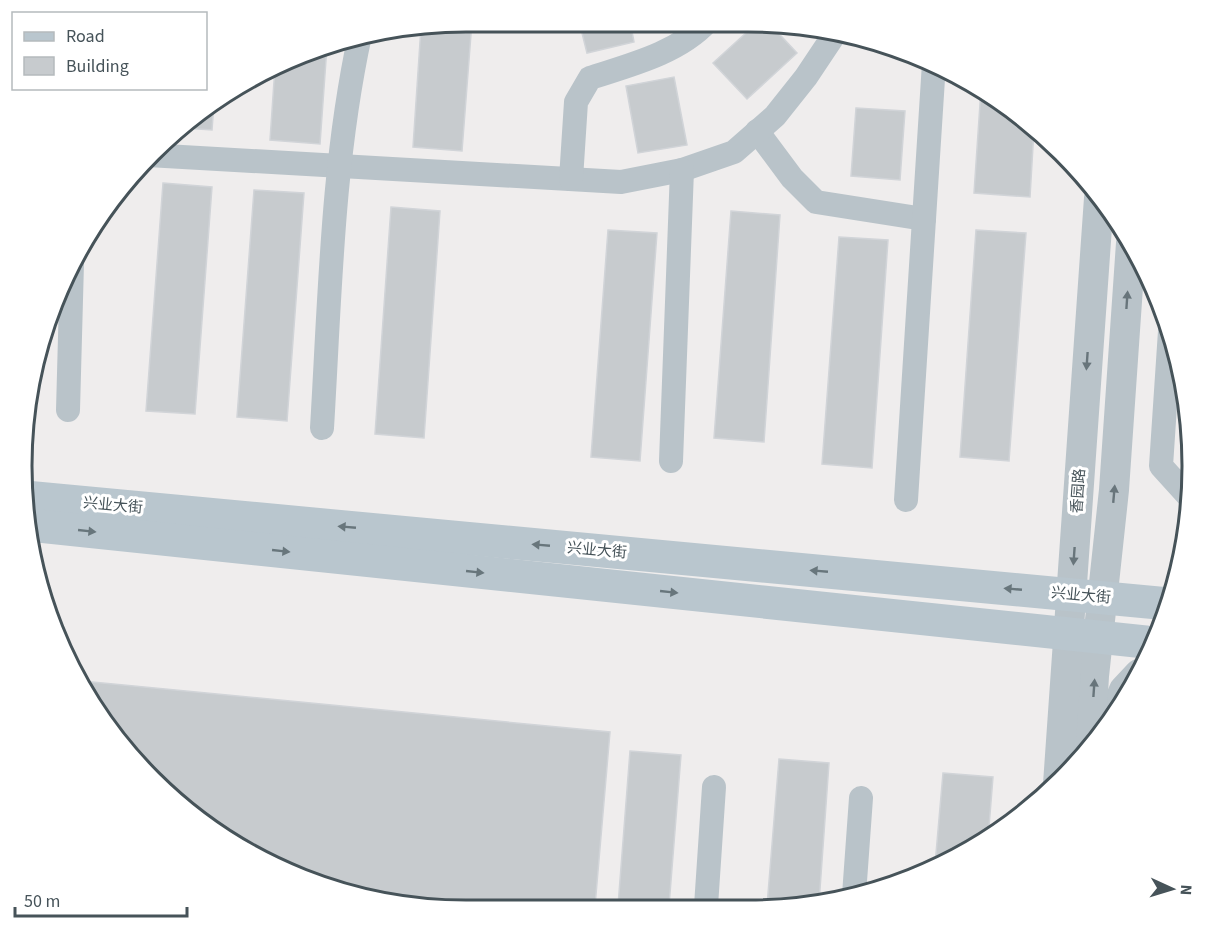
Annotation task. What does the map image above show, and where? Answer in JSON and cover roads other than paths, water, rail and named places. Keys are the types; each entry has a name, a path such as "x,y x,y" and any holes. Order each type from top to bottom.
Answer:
{"main road":[{"name":"兴业大街","path":"32,498 1160,603"},
{"name":"兴业大街","path":"36,526 1145,642"}],"street":[{"path":"571,179 576,102 590,78 651,58 696,32"},
{"path":"162,156 621,182 682,170 734,152 775,116 800,85 831,40"},
{"path":"322,428 338,166 358,45"},
{"path":"906,500 933,73"},
{"path":"758,131 792,178 816,202 924,219"},
{"path":"671,461 682,170"},
{"name":"香园路","path":"1089,735 1083,636 1071,594 1098,209"},
{"name":"香园路","path":"1061,766 1083,636 1103,598 1114,490 1130,259"},
{"path":"68,410 71,284"},
{"path":"1168,355 1161,466 1182,489"},
{"path":"706,900 714,787"},
{"path":"855,886 861,798"}]}
